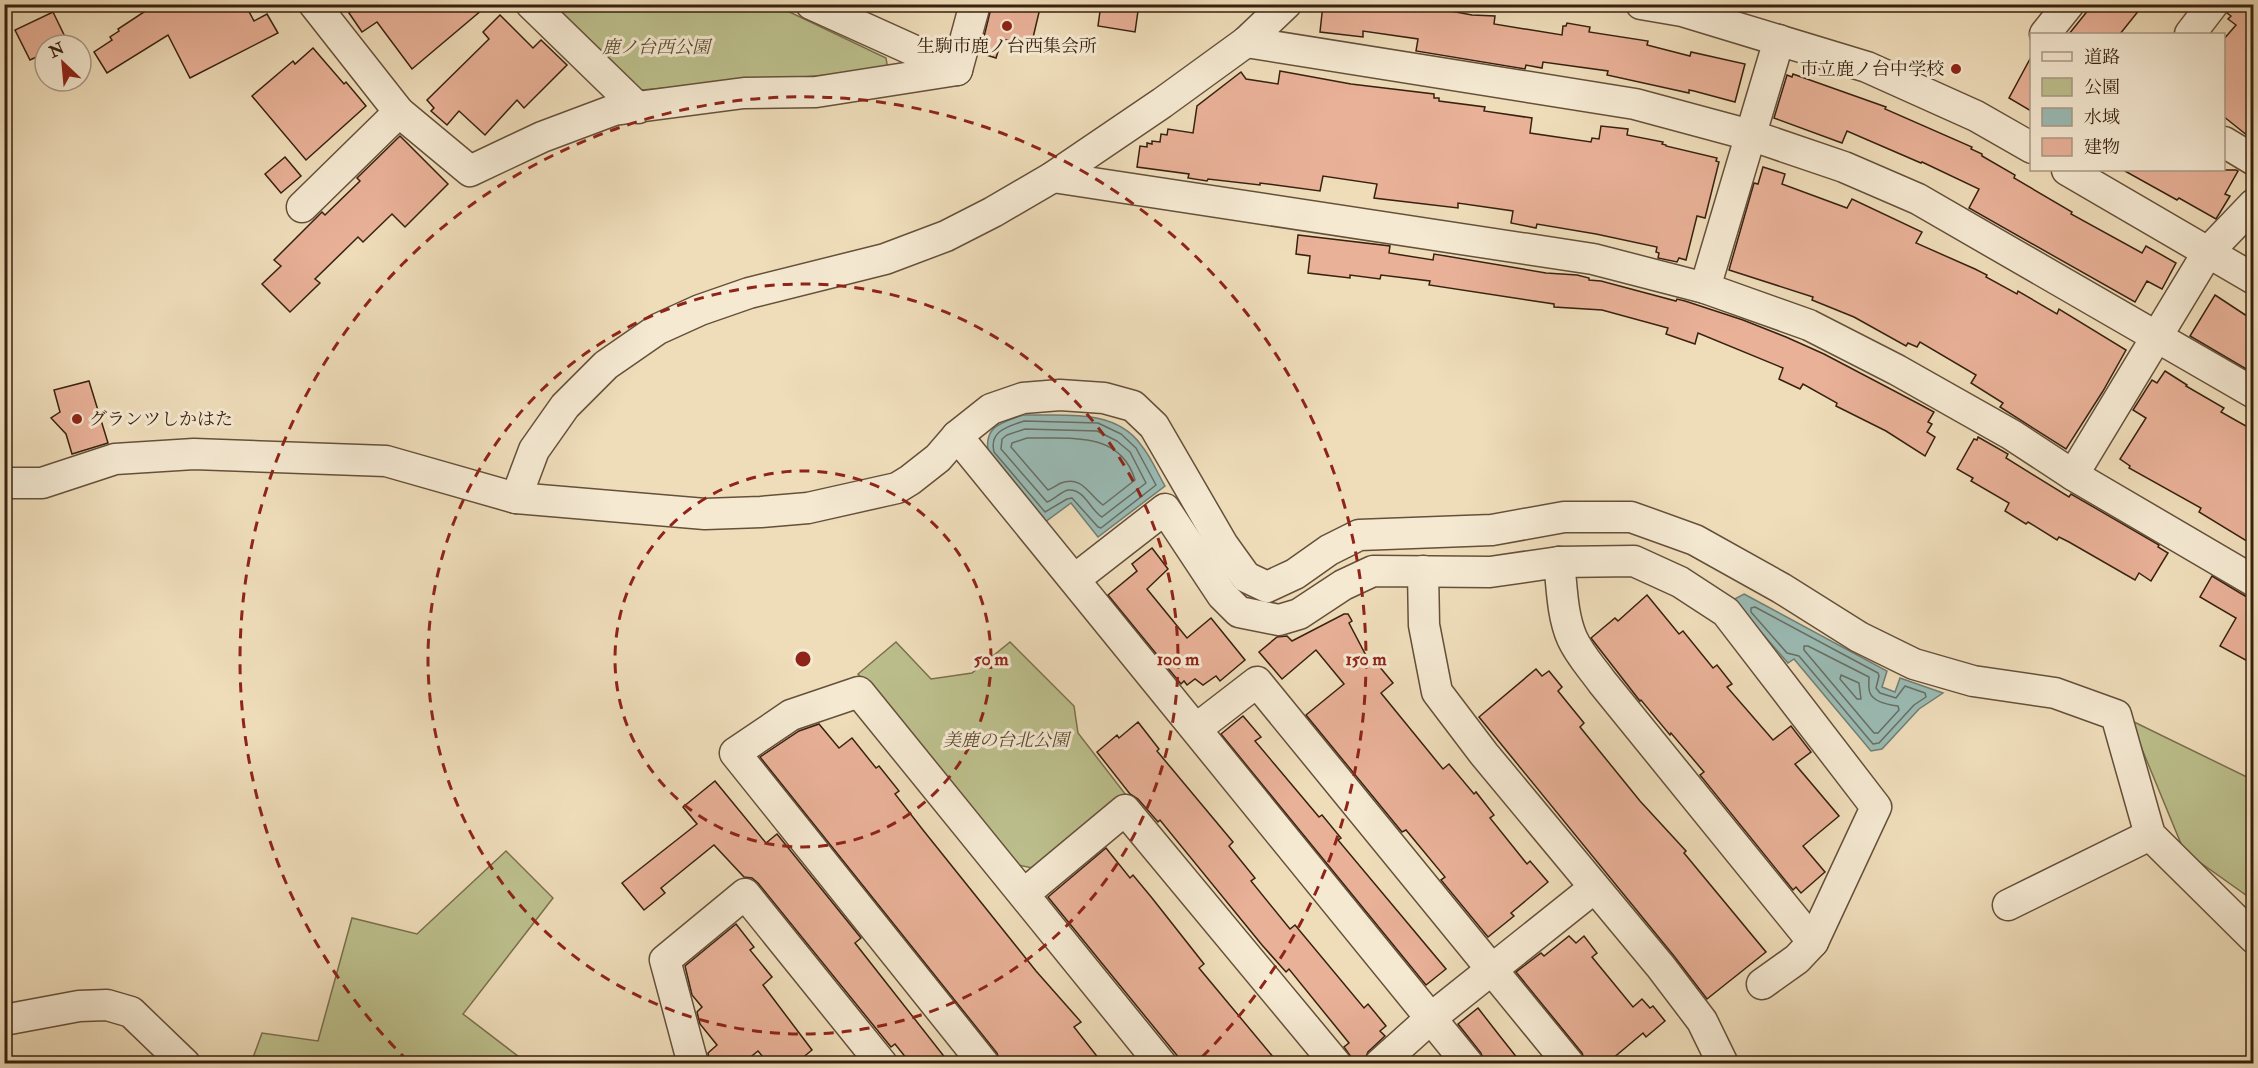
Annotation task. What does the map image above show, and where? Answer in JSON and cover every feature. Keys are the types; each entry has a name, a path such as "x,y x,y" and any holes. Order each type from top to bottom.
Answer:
{"street":[{"path":"314,4 399,112 470,171 542,137 614,110 744,93 816,92 957,70"},
{"path":"531,4 638,108"},
{"path":"811,4 957,70"},
{"path":"957,70 975,4"},
{"path":"516,498 534,450 565,406 606,365 658,329 700,310 749,293 885,259 946,236 993,213 1053,177 1162,103 1246,42 1286,4"},
{"path":"1641,4 1682,12 1867,67 1976,116 2030,147"},
{"path":"2046,33 2069,4"},
{"path":"2191,33 2213,4"},
{"path":"1705,288 1779,40"},
{"path":"1246,42 1635,104 1750,135 1844,167 1918,200 2253,393"},
{"path":"302,207 399,112"},
{"path":"2225,143 2253,160"},
{"path":"2069,171 2253,279"},
{"path":"1053,177 1593,259 1705,288 1809,325 1897,370 2012,435 2073,475 2253,581"},
{"path":"2073,475 2208,252 2253,204"},
{"path":"4,483 42,483 115,459 194,454 386,461 516,498 705,514 808,508 897,488 938,458 957,436 991,409 1023,398 1060,395 1104,398 1133,406 1154,426 1223,545 1246,577 1267,587 1295,574 1329,550 1359,536 1492,530 1564,517 1631,517 1695,540 1781,588 1859,637 1914,664 1973,681 2055,693 2116,715 2150,835 2253,938"},
{"path":"957,436 1468,1064"},
{"path":"1075,579 1165,508 1222,595 1239,612 1261,618 1279,620 1299,614 1343,585 1373,571 1490,572 1559,562 1634,561 1680,582 1726,612 1876,807 1813,942 1797,959 1762,984"},
{"path":"1559,562 1564,609 1570,635 1575,645 1602,682 1813,942"},
{"path":"1423,571 1424,625 1437,692 1454,717 1661,967 1702,1021 1723,1064"},
{"path":"1196,729 1257,682 1569,1064"},
{"path":"984,1064 735,753 791,715 860,692 1161,1064"},
{"path":"1024,894 1125,810 1336,1064"},
{"path":"2008,905 2150,835"},
{"path":"1380,1064 1431,1018 1594,888"},
{"path":"693,1064 665,960 745,894 882,1064"},
{"path":"4,1020 79,1006 107,1005 131,1012 185,1064"}],"green space":[{"name":"鹿ノ台西公園","path":"563,4 775,5 886,58 888,70 641,90 557,12"},
{"name":"美鹿の台北公園","path":"896,642 931,679 972,673 1010,642 1074,706 1078,733 1126,795 1032,868 1014,864 858,674"},
{"path":"2130,720 2253,780 2253,900 2184,851"},
{"path":"506,851 553,898 463,1014 527,1063 251,1063 262,1033 318,1041 352,918 417,934"}],"water":[{"path":"1023,415 1087,416 1117,425 1130,433 1141,445 1165,486 1098,537 1071,503 1045,522 989,456 988,438 991,432 1000,424"},
{"path":"1744,594 1887,671 1882,687 1895,692 1900,678 1943,693 1919,709 1882,749 1871,751 1794,659 1788,663 1733,600"}],"building":[{"path":"156,4 245,4 254,21 267,14 278,33 190,78 168,35 107,73 94,52 112,40 110,37 119,31 118,29"},
{"path":"359,4 489,4 412,69 377,22 362,32 349,13"},
{"name":"生駒市鹿ノ台西集会所","path":"992,4 1041,4 1031,46 1002,39 996,58 980,53"},
{"path":"1101,4 1139,4 1135,32 1098,26"},
{"path":"1323,4 1373,7 1373,4 1413,4 1472,15 1495,16 1494,24 1562,35 1563,26 1567,23 1590,27 1589,32 1648,41 1647,45 1690,56 1691,52 1745,64 1735,102 1694,91 1689,90 1689,93 1607,75 1608,71 1543,62 1542,68 1526,65 1525,69 1416,51 1418,39 1363,31 1363,37 1320,32"},
{"path":"2093,4 2144,4 2121,33 2070,33"},
{"path":"2230,4 2253,4 2253,140 2225,118 2225,38 2236,25 2228,19 2231,16 2227,13"},
{"path":"53,12 63,33 33,33 33,59 30,60 15,30"},
{"path":"500,15 533,48 541,40 567,65 524,108 517,100 485,135 459,111 447,125 431,111 434,108 427,100 489,39 483,32"},
{"path":"313,48 366,106 306,160 252,96 293,61 295,64"},
{"path":"2030,59 2030,110 2009,98"},
{"path":"1280,71 1351,84 1434,94 1434,98 1439,98 1439,101 1485,107 1484,111 1532,118 1530,133 1591,142 1592,138 1599,139 1601,126 1628,129 1627,135 1663,142 1662,144 1666,146 1717,158 1716,161 1719,162 1705,218 1697,216 1686,260 1679,258 1677,262 1658,258 1657,247 1537,224 1536,228 1511,223 1513,211 1458,203 1458,208 1374,198 1377,184 1323,176 1320,191 1260,183 1260,185 1208,179 1207,181 1188,178 1189,174 1137,167 1140,146 1147,147 1147,143 1152,144 1152,141 1160,142 1161,134 1167,135 1168,129 1193,133 1197,106 1241,72 1246,79 1278,84"},
{"path":"1793,74 1886,107 1885,109 1972,147 1971,149 2015,175 2014,178 2072,212 2071,214 2142,253 2146,246 2176,263 2162,289 2147,281 2135,302 1969,208 1979,189 1847,131 1842,143 1774,118 1787,75 1792,77"},
{"path":"400,136 448,184 405,227 392,214 363,242 358,237 315,279 320,283 290,312 262,284 281,266 274,260 322,212 325,215 360,181 357,178"},
{"path":"285,157 301,176 281,193 265,174"},
{"path":"1763,167 1785,174 1782,184 1847,208 1852,199 1922,232 1916,243 1987,275 1986,277 2017,294 2018,291 2057,314 2059,309 2126,350 2066,449 2000,407 2003,403 1971,383 1976,375 1920,342 1917,347 1908,343 1906,346 1854,317 1812,300 1813,297 1729,270 1754,183 1758,184"},
{"path":"2125,171 2238,171 2225,194 2230,196 2216,219 2179,198 2177,200"},
{"path":"1298,235 1390,246 1389,253 1433,260 1434,254 1546,273 1577,275 1676,301 1677,299 1685,301 1786,337 1824,354 1934,412 1928,422 1932,424 1927,432 1935,437 1925,456 1886,431 1836,406 1837,403 1803,384 1800,389 1779,379 1783,368 1698,333 1695,344 1666,334 1668,328 1602,310 1554,307 1554,304 1429,285 1430,281 1381,275 1380,279 1308,273 1310,256 1296,254"},
{"path":"2215,295 2253,320 2253,373 2190,336"},
{"path":"2165,371 2224,408 2221,412 2253,430 2253,545 2199,512 2201,508 2129,468 2130,466 2120,459 2146,418 2133,410 2152,380 2157,383"},
{"name":"グランツしかはた","path":"89,381 108,443 72,454 66,434 51,418 60,412 54,390"},
{"path":"1978,437 2008,454 2006,458 2069,497 2071,494 2159,545 2158,547 2168,553 2151,581 2139,573 2135,580 2069,542 2059,537 2057,540 2005,511 2009,503 1971,481 1973,478 1957,469 1974,439 1977,440"},
{"path":"1152,548 1168,569 1147,589 1187,638 1211,618 1245,660 1220,681 1216,676 1203,685 1195,679 1187,685 1184,681 1181,684 1108,595 1137,571 1132,564"},
{"path":"2212,576 2245,596 2253,598 2253,664 2220,646 2236,618 2200,597"},
{"path":"1647,595 1679,634 1683,631 1713,668 1717,665 1732,684 1727,687 1773,740 1791,726 1811,752 1795,764 1839,816 1803,846 1825,872 1801,893 1796,887 1793,890 1700,775 1704,772 1640,701 1591,638 1615,618 1618,621"},
{"path":"1348,614 1352,621 1349,623 1370,663 1374,660 1393,683 1381,693 1443,769 1449,764 1474,794 1476,792 1494,815 1490,818 1527,864 1530,861 1548,882 1511,913 1514,916 1488,937 1441,880 1445,877 1406,830 1402,832 1306,715 1344,684 1316,650 1282,679 1259,652 1277,637 1287,636 1292,641"},
{"path":"1536,669 1542,676 1549,671 1562,687 1558,691 1584,723 1580,727 1640,801 1686,851 1684,853 1766,952 1707,999 1479,717"},
{"path":"1243,716 1261,737 1255,741 1319,817 1322,815 1341,838 1338,840 1446,969 1426,985 1221,734"},
{"path":"1138,722 1159,749 1157,751 1233,842 1229,846 1255,878 1251,881 1290,929 1295,925 1364,1008 1368,1004 1386,1026 1380,1031 1385,1036 1368,1052 1363,1064 1357,1064 1351,1057 1344,1047 1349,1043 1289,969 1286,972 1262,945 1160,820 1158,822 1138,799 1130,794 1097,752 1117,735 1119,738"},
{"path":"819,724 839,748 852,738 876,768 879,766 899,791 895,794 923,830 1036,971 1081,1022 1074,1027 1103,1064 1001,1064 997,1053 760,757 799,731"},
{"path":"715,781 766,843 777,834 861,938 855,943 950,1064 911,1064 895,1044 891,1047 758,883 752,878 744,877 714,845 661,888 665,893 644,910 622,883 697,824 683,807"},
{"path":"1106,848 1130,878 1133,875 1152,898 1204,964 1199,968 1279,1064 1184,1064 1048,897"},
{"path":"736,924 754,947 750,950 772,977 763,985 812,1050 795,1064 769,1064 758,1051 742,1064 710,1064 708,1053 717,1045 700,1024 697,1012 702,1007 692,995 685,966"},
{"path":"1569,936 1576,943 1584,936 1597,953 1592,957 1633,1007 1642,999 1650,1008 1653,1006 1665,1021 1646,1037 1643,1033 1606,1064 1586,1064 1582,1053 1516,972 1541,953 1544,956"},
{"path":"1478,1008 1522,1064 1485,1064 1481,1053 1458,1024"}],"place":[{"name":"生駒市鹿ノ台西集会所","path":"1007,26"},
{"name":"市立鹿ノ台中学校","path":"1956,69"},
{"name":"グランツしかはた","path":"77,419"}]}
